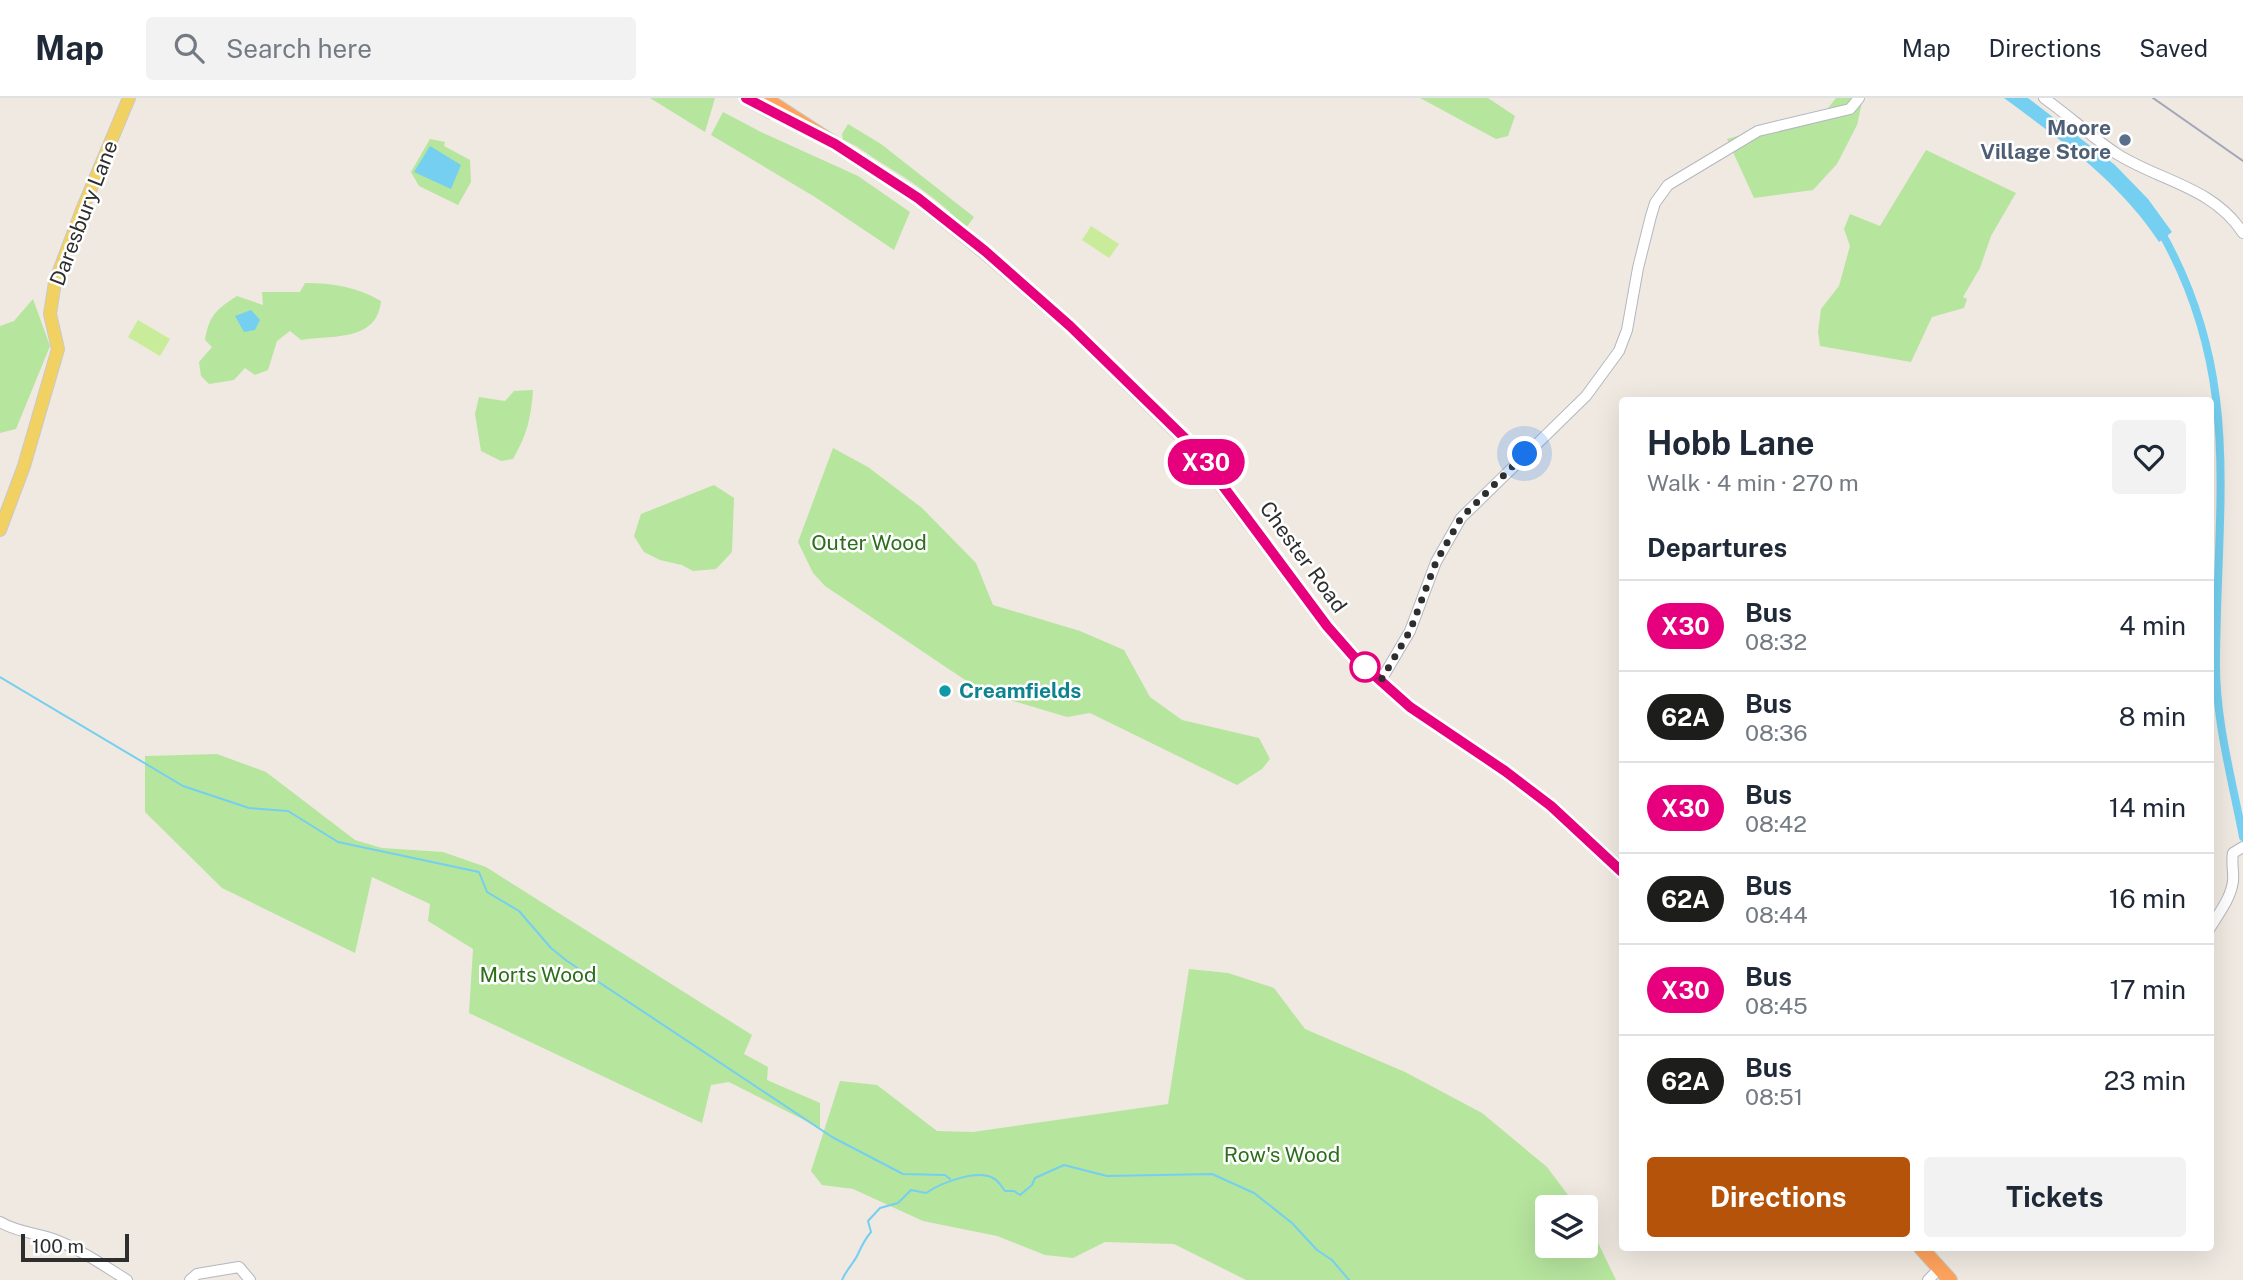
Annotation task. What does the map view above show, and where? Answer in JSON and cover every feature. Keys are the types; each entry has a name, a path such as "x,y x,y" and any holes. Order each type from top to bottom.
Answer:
{"highway":[{"name":"Chester Road","path":"746,98 835,144"},
{"name":"Chester Road","path":"764,98 918,198 985,251 1070,326 1188,442 1230,493 1349,652 1410,707 1505,771 1551,806 1619,869"},
{"path":"1924,1251 1950,1280"}],"main road":[{"name":"Daresbury Lane","path":"0,530 24,466 58,349 50,314 55,282 82,209 129,98"}],"street":[{"path":"1380,682 1410,631 1436,562 1461,518 1586,396 1619,351 1627,330 1638,268 1655,203 1668,185 1758,131 1850,109 1859,98"},
{"path":"2044,98 2118,154 2207,197 2242,228"},
{"path":"2214,921 2230,893 2232,858 2236,849 2242,847"},
{"path":"0,1222 87,1254 127,1280"},
{"path":"190,1280 197,1274 239,1267 250,1280"},
{"path":"1928,1280 1940,1268"}],"green space":[{"path":"650,98 715,98 705,132"},
{"path":"1420,98 1488,98 1515,116 1508,136 1496,139"},
{"path":"1836,98 1863,98 1857,125 1837,164 1813,190 1754,198 1727,139 1825,112"},
{"path":"723,112 858,176 910,212 894,250 815,197 711,135"},
{"path":"848,124 881,144 974,217 966,228 914,184 843,140 842,134"},
{"path":"430,139 445,142 444,146 470,160 471,182 458,205 419,186 411,172"},
{"path":"1926,150 2016,193 1991,236 1980,268 1963,297 1967,299 1964,308 1932,317 1911,362 1820,346 1818,332 1821,309 1839,286 1850,246 1844,229 1850,214 1880,226"},
{"path":"1091,226 1119,244 1109,258 1082,240"},
{"path":"305,283 335,285 363,292 381,301 378,314 371,324 351,334 301,340 290,331 277,341 268,370 255,375 245,368 234,380 209,384 201,376 199,362 212,347 205,340 207,331 219,309 237,296 263,305 262,292 300,292"},
{"path":"33,299 50,346 16,429 0,433 0,326 14,321"},
{"path":"138,320 170,339 160,356 128,337"},
{"path":"533,390 528,426 513,459 501,461 481,451 475,414 479,397 505,401 514,391"},
{"name":"Outer Wood","path":"833,448 868,467 922,508 976,563 993,605 1080,631 1124,650 1150,697 1182,720 1259,738 1270,759 1262,769 1237,785 1090,713 1067,717 983,692 825,586 813,573 798,542"},
{"path":"714,485 734,498 732,552 716,569 693,571 644,552 634,536 641,514"},
{"name":"Morts Wood","path":"217,754 266,772 355,840 382,848 443,852 486,867 752,1035 744,1054 768,1067 767,1080 820,1103 820,1128 729,1082 711,1085 702,1123 469,1013 473,949 428,921 430,904 372,877 355,953 222,888 145,812 145,756"},
{"name":"Row's Wood","path":"1189,969 1228,973 1274,988 1305,1029 1405,1072 1482,1113 1547,1167 1568,1195 1535,1195 1535,1258 1598,1258 1598,1243 1616,1280 1246,1280 1174,1244 1105,1242 1073,1258 1045,1255 997,1236 923,1221 853,1189 822,1185 811,1171 840,1081 877,1085 937,1131 973,1132 1168,1104"}],"water":[{"path":"2004,98 2028,98 2115,165 2148,199 2172,232 2159,242 2108,181 2068,146"},
{"path":"430,146 461,165 451,189 414,172"},
{"path":"251,310 260,320 255,330 244,332 235,316"}],"waterway":[{"path":"2160,230 2186,284 2204,336 2214,387 2220,439 2221,491 2216,682 2225,749 2243,837"},
{"path":"0,677 183,786 249,808 288,811 338,842 479,872 487,892 519,911 551,948 567,961 832,1137 903,1174 945,1175 950,1179"},
{"path":"842,1280 871,1232 868,1221 880,1208 898,1203 911,1190 926,1193 949,1181 977,1175 993,1178 1005,1191 1014,1191 1020,1195 1032,1185 1035,1178 1064,1165 1107,1176 1212,1174 1254,1193 1292,1223 1317,1250 1332,1260 1349,1280"}],"railway":[{"path":"2153,98 2243,161"}],"bus line":[{"name":"X30","path":"746,98 835,144 918,198 985,251 1070,326 1194,447 1327,626 1355,658 1410,707 1505,771 1551,806 1619,869"}],"place":[{"name":"Moore Village Store","path":"2125,140"},
{"name":"Creamfields","path":"945,691"}],"route":[{"path":"1365,667 1380,682 1410,631 1436,562 1461,518 1525,454"}]}
